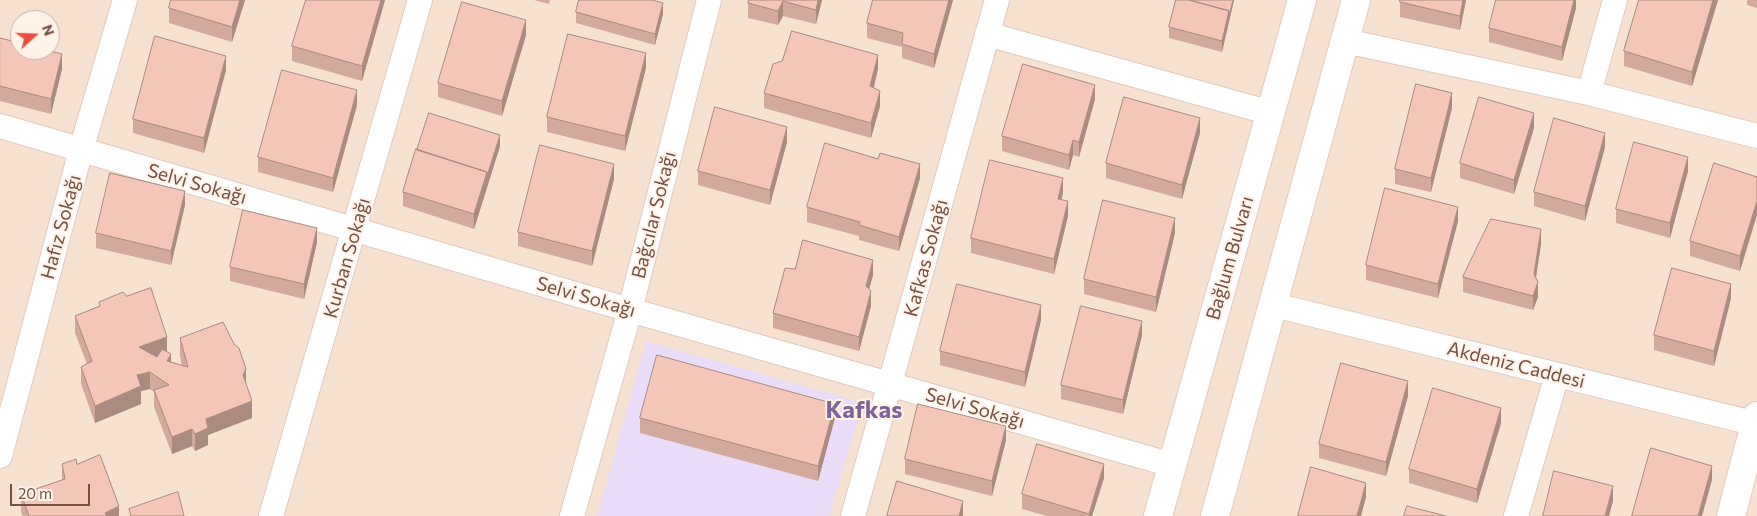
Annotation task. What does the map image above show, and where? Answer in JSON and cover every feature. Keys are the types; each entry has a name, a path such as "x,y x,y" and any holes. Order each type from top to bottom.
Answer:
{"main road":[{"name":"Bağlum Bulvarı","path":"1158,516 1302,0"},
{"path":"1215,516 1356,0"},
{"path":"1730,516 1756,421"}],"street":[{"name":"Hafız Sokağı","path":"1,446 81,150 125,0"},
{"name":"Kurban Sokağı","path":"271,516 356,229 420,0"},
{"name":"Bağcılar Sokağı","path":"572,516 630,310 709,0"},
{"name":"Kafkas Sokağı","path":"853,516 997,0"},
{"path":"1589,93 1614,0"},
{"path":"987,34 1271,113"},
{"path":"1345,41 1589,93 1757,136"},
{"name":"Selvi Sokağı","path":"0,126 630,310 1172,464"},
{"name":"Akdeniz Caddesi","path":"1274,305 1557,375 1756,421"},
{"path":"1516,516 1557,375"}],"shaded area":[{"path":"0,0 1757,0 1757,516 0,516"},
{"path":"646,341 863,403 829,516 597,516"}],"building":[{"path":"171,0 240,0 232,27 169,8"},
{"path":"306,0 381,0 362,66 292,46"},
{"path":"579,0 652,0 663,3 655,34 576,12"},
{"path":"749,0 818,0 816,10 783,1 778,11 748,3"},
{"path":"873,0 949,0 934,54 902,44 903,33 867,23"},
{"path":"1176,0 1189,0 1229,11 1222,41 1169,27"},
{"path":"1189,0 1233,0 1229,16 1229,11"},
{"path":"1400,0 1463,0 1460,16 1400,2"},
{"path":"1496,0 1574,0 1562,47 1489,28"},
{"path":"1639,0 1713,0 1692,72 1624,51"},
{"path":"462,2 526,20 502,101 438,83"},
{"path":"792,31 878,55 870,86 880,91 871,123 764,93 773,64 782,61"},
{"path":"568,34 646,53 625,136 547,117"},
{"path":"155,36 226,56 204,138 133,119"},
{"path":"0,38 10,40 10,60 60,60 60,54 62,54 51,99 0,86"},
{"path":"1023,64 1095,85 1079,142 1073,140 1069,155 1002,136"},
{"path":"282,70 357,90 333,178 258,157"},
{"path":"1416,84 1452,93 1431,178 1395,169"},
{"path":"1124,97 1200,118 1182,185 1106,163"},
{"path":"1479,97 1534,113 1514,180 1460,163"},
{"path":"715,107 787,127 770,190 698,171"},
{"path":"429,113 500,135 487,176 487,172 417,150"},
{"path":"1554,118 1605,133 1585,206 1534,192"},
{"path":"1634,142 1688,157 1670,223 1616,209"},
{"path":"825,143 878,159 880,153 920,164 899,237 859,225 860,222 807,207"},
{"path":"540,145 614,164 592,251 518,232"},
{"path":"416,149 487,172 474,214 403,192"},
{"path":"990,160 1063,178 1058,199 1068,201 1054,259 971,238"},
{"path":"1714,163 1757,177 1757,201 1740,256 1690,241"},
{"path":"110,173 185,191 171,251 96,233"},
{"path":"1385,188 1458,207 1438,284 1366,265"},
{"path":"1103,200 1175,218 1156,297 1084,279"},
{"path":"243,210 317,228 304,284 230,267"},
{"path":"1491,219 1541,229 1534,274 1538,282 1533,296 1463,277"},
{"path":"803,240 873,260 866,286 871,291 859,337 773,313 785,268 795,269"},
{"path":"1672,268 1731,284 1714,351 1654,335"},
{"path":"957,284 1041,305 1025,372 940,351"},
{"path":"151,288 167,337 139,347 157,357 162,349 171,354 167,361 188,367 180,338 223,322 234,344 239,348 246,369 243,375 252,401 206,419 208,428 195,434 192,429 172,437 154,390 169,385 150,372 137,375 141,386 95,406 81,367 92,361 75,316 100,306 99,302 123,292 126,296"},
{"path":"1081,306 1142,321 1123,400 1061,385"},
{"path":"657,355 835,404 818,466 640,418"},
{"path":"1341,363 1408,381 1386,462 1319,444"},
{"path":"1433,388 1501,408 1477,489 1409,469"},
{"path":"918,404 1006,426 992,481 905,459"},
{"path":"1037,444 1104,464 1089,514 1022,494"},
{"path":"1651,448 1712,466 1698,516 1632,516"},
{"path":"100,455 119,506 105,513 107,516 29,516 21,494 65,479 62,464 76,459 77,464"},
{"path":"1311,467 1366,483 1357,516 1298,516"},
{"path":"1554,471 1613,486 1605,516 1543,516"},
{"path":"897,481 963,501 959,516 887,516"},
{"path":"178,492 184,516 131,516 129,509"},
{"path":"1407,506 1446,516 1404,516"}],"district":[{"name":"Kafkas","path":"864,410"}]}
